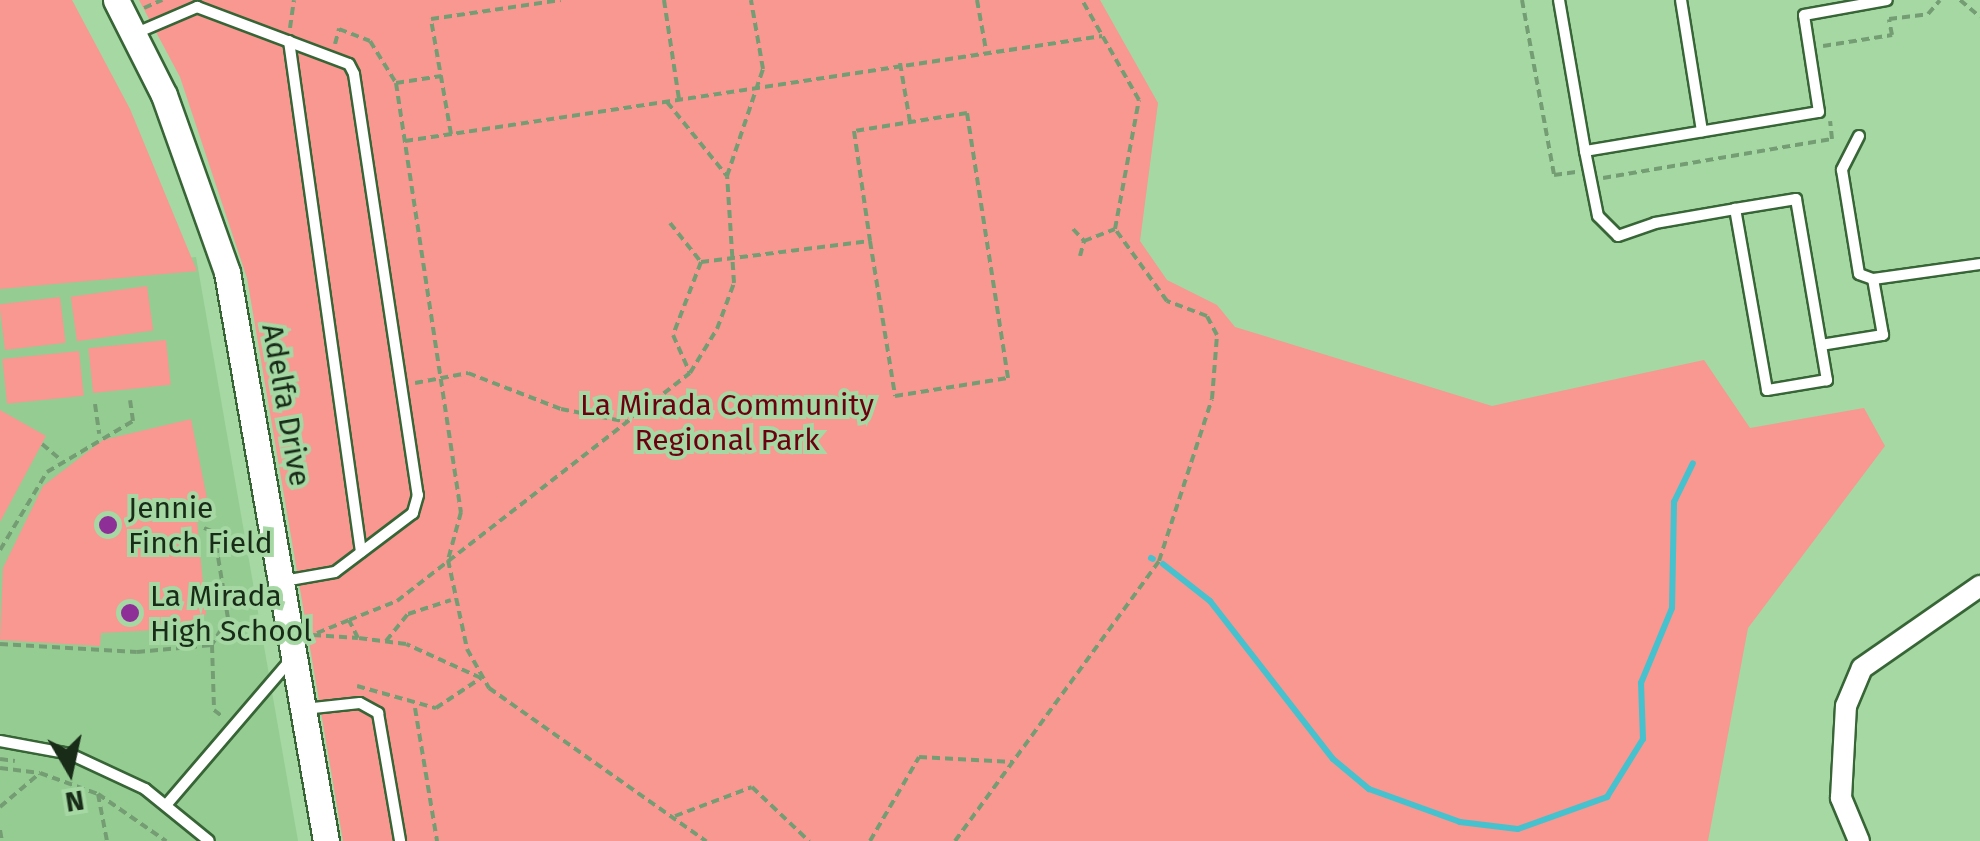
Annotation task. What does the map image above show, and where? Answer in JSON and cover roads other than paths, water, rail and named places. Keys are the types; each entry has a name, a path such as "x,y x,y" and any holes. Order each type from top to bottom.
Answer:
{"street":[{"name":"Adelfa Drive","path":"116,0 227,272 326,841"},
{"path":"1860,841 1841,798 1846,706 1862,668 1980,586"}],"lane":[{"path":"1559,0 1598,216 1618,236 1735,209 1796,199 1827,380 1767,390 1735,209"},
{"path":"1680,0 1702,131"},
{"path":"1585,151 1819,112 1804,15 1887,0"},
{"path":"133,34 196,8 289,41 354,74 405,385 418,495 413,513 335,572 283,582"},
{"path":"289,41 361,552"},
{"path":"1859,136 1842,170 1859,274 1873,280 1980,264"},
{"path":"1821,345 1883,335 1873,280"},
{"path":"166,804 295,655"},
{"path":"304,709 360,702 378,713 400,841"},
{"path":"0,740 70,754 166,804 210,841"}],"waterway":[{"path":"1163,564 1210,601 1333,759 1369,789 1460,822 1518,829 1607,797 1643,739 1641,683 1672,608 1674,502 1693,463"}],"place":[{"name":"Jennie Finch Field","path":"108,525"},
{"name":"La Mirada High School","path":"130,613"}],"park label":[{"name":"La Mirada Community Regional Park","path":"727,422"}]}
